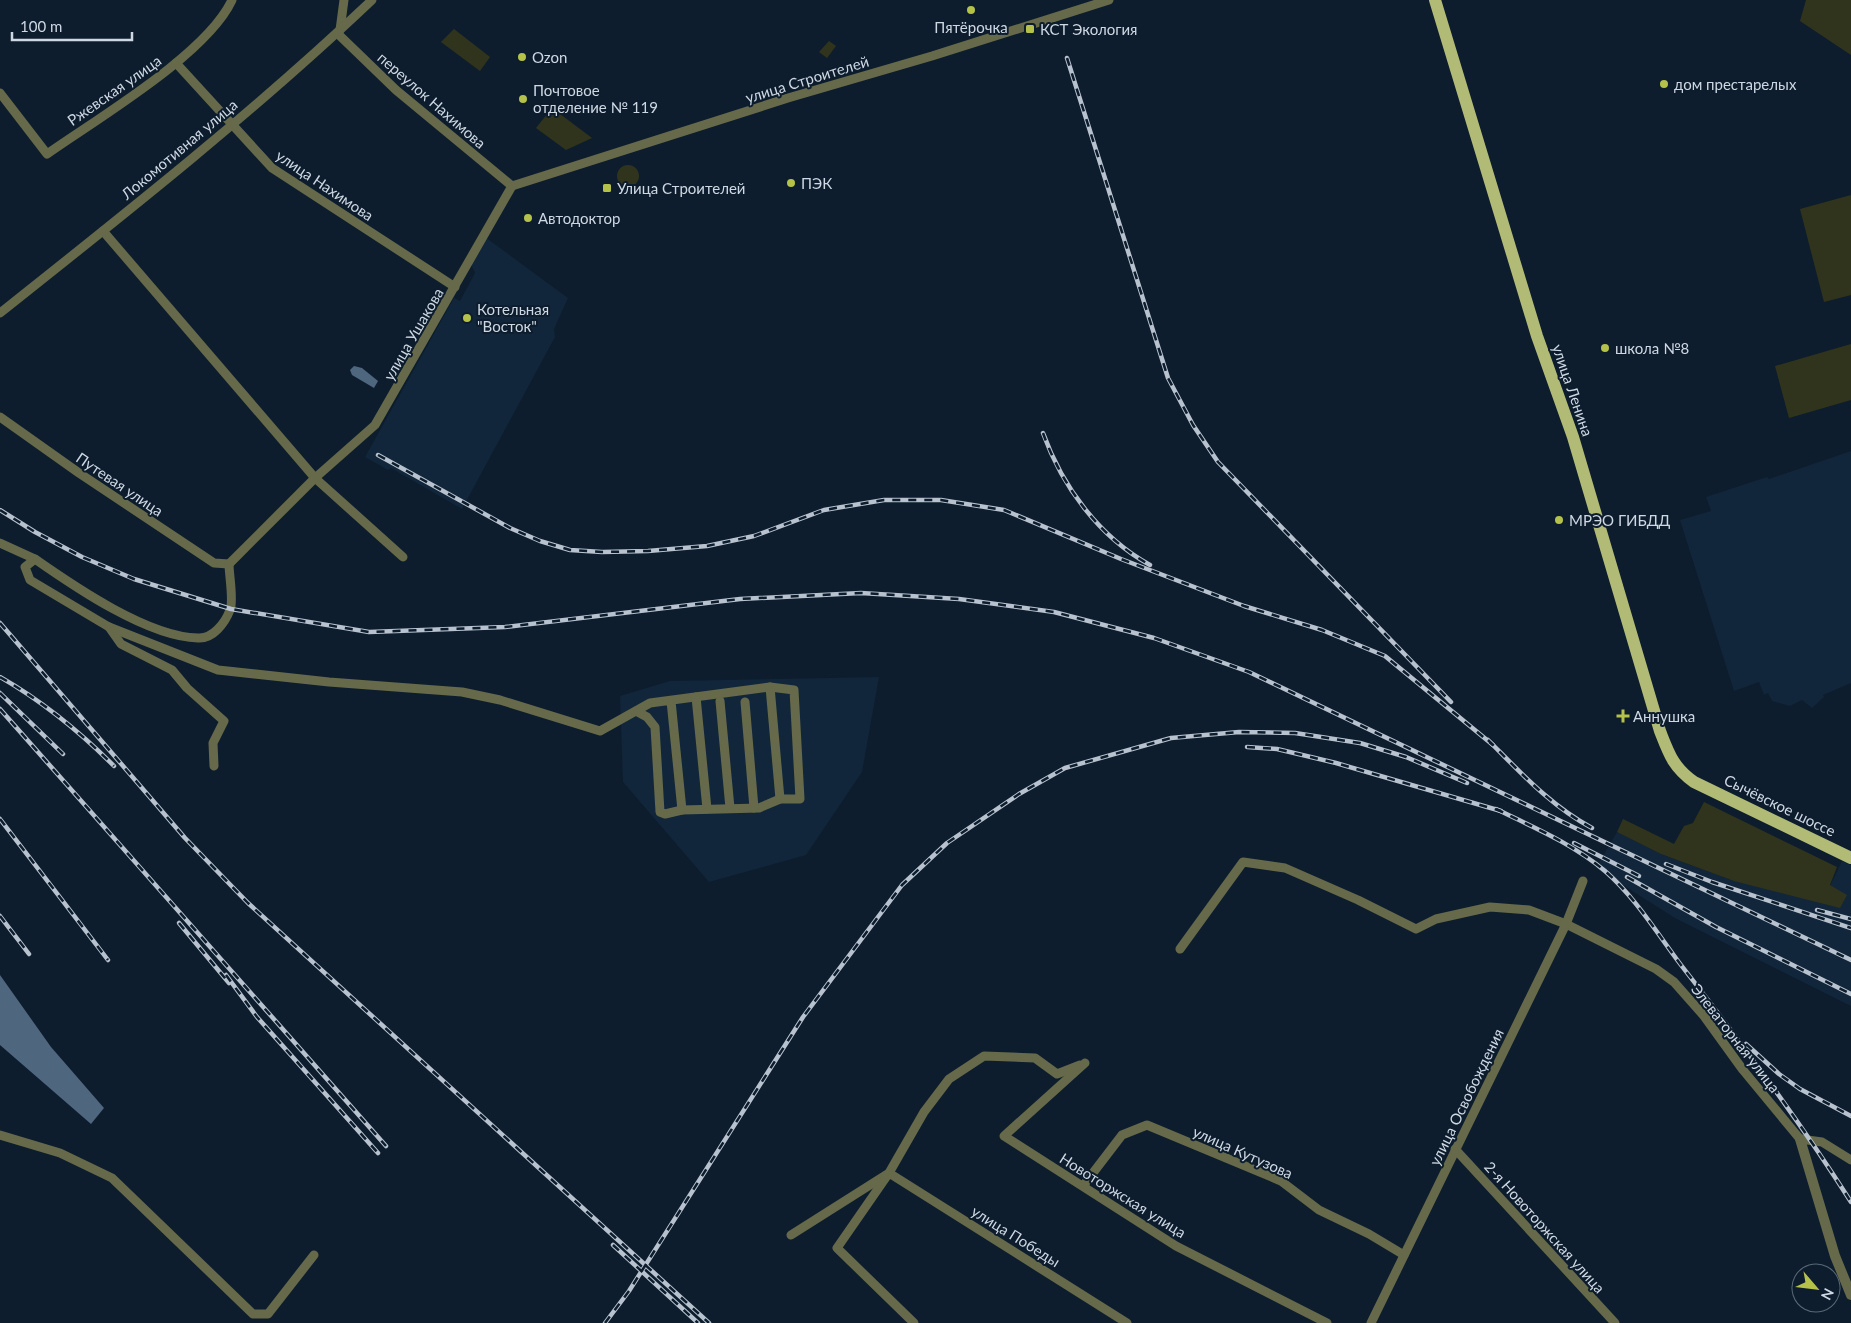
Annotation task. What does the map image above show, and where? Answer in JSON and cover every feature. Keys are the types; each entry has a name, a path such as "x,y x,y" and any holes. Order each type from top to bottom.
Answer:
{"main road":[{"name":"улица Ленина","path":"1435,0 1537,336 1572,436 1660,730 1671,759 1679,771 1694,782"},
{"name":"Сычёвское шоссе","path":"1694,782 1851,858"}],"street":[{"name":"Ржевская улица","path":"2,100 47,154 176,63 225,15 232,0"},
{"path":"339,31 344,0"},
{"name":"Локомотивная улица","path":"0,313 103,231 231,124 372,0"},
{"name":"улица Строителей","path":"512,186 788,98 932,56 1109,0"},
{"name":"переулок Нахимова","path":"339,31 396,90 512,186"},
{"name":"улица Нахимова","path":"176,63 272,168 455,287"},
{"name":"улица Ушакова","path":"229,564 314,478 367,433 379,419 512,186"},
{"path":"103,231 314,478 403,557"},
{"name":"Путевая улица","path":"0,417 79,474 214,563 229,564"},
{"path":"0,543 35,559 101,601 158,630 199,639 218,630 231,609 229,564"},
{"path":"35,559 25,567 30,580 109,627 218,670 329,682 462,692 500,700 600,731 650,703 770,687 794,690 800,799 780,800 754,808 682,810 665,814 660,812 655,727 648,717 636,711"},
{"path":"109,627 121,644 172,670 187,688 224,721 214,744 214,766"},
{"path":"770,687 780,800"},
{"path":"696,697 707,809"},
{"path":"671,701 682,810"},
{"path":"720,701 730,808"},
{"path":"745,702 754,808"},
{"name":"Элеваторная улица","path":"1180,949 1243,862 1285,868 1358,900 1416,929 1436,919 1490,907 1529,910 1566,924 1656,969 1674,982 1704,1016 1743,1070 1800,1139"},
{"name":"улица Освобождения","path":"1371,1323 1566,924 1583,881"},
{"name":"Новоторжская улица","path":"889,1173 924,1112 949,1079 984,1056 1035,1058 1057,1074 1085,1063 1004,1136 1176,1246 1326,1323"},
{"name":"улица Кутузова","path":"1083,1186 1122,1135 1146,1125 1281,1181 1319,1210 1369,1234 1404,1255"},
{"path":"0,1135 60,1153 112,1178 253,1314 268,1314 314,1255"},
{"path":"1851,1160 1822,1142 1800,1139 1835,1256 1851,1295"},
{"name":"2-я Новоторжская улица","path":"1456,1149 1615,1323"},
{"path":"791,1235 889,1173"},
{"path":"889,1173 837,1248 914,1323"},
{"name":"улица Победы","path":"889,1173 1127,1323"}],"shaded area":[{"path":"485,237 568,298 554,329 555,337 462,509 391,468 388,470 365,457 454,298 460,301 475,273 471,264"},
{"path":"354,366 362,368 378,381 374,388 352,375 350,370"},
{"path":"1851,451 1851,683 1823,695 1824,697 1812,708 1802,700 1790,706 1772,701 1768,693 1764,695 1759,682 1734,691 1680,520 1711,511 1706,497 1767,477 1769,479"},
{"path":"879,677 862,772 806,855 709,882 623,782 620,696 670,681"},
{"path":"1617,832 1661,854 1734,881 1830,886 1842,861 1851,865 1851,1006 1675,918 1596,868"},
{"path":"0,975 51,1047 104,1108 91,1124 0,1045"}],"green space":[{"path":"1806,0 1851,0 1851,55 1800,21"},
{"path":"454,29 490,57 480,71 441,42"},
{"path":"829,41 836,46 827,58 819,52"},
{"path":"552,108 592,138 566,150 536,128"},
{"path":"624,165 632,165 639,172 639,180 632,187 624,187 617,180 617,172"},
{"path":"1851,195 1851,295 1824,302 1800,209"},
{"path":"1851,344 1851,400 1789,418 1775,366"},
{"path":"1704,802 1837,867 1830,885 1847,895 1840,908 1734,881 1661,854 1617,832 1623,819 1674,844 1684,826 1693,823"}],"railway":[{"path":"1067,58 1168,378 1193,425 1218,462 1451,702"},
{"path":"1043,433 1061,472 1085,508 1114,540 1150,565"},
{"path":"378,455 510,528 540,541 570,550 602,552 648,551 707,546 754,536 824,510 884,500 941,500 1004,510 1121,559 1244,606 1322,630 1385,656 1493,745"},
{"path":"0,510 35,532 82,557 134,579 231,609 369,632 505,627 740,599 861,593 959,599 1054,612 1154,638 1249,672 1851,960"},
{"path":"0,623 185,838 248,903 709,1323"},
{"path":"0,677 60,717 114,766"},
{"path":"0,693 63,754"},
{"path":"0,709 386,1146"},
{"path":"605,1323 629,1291 803,1017 902,885 947,843 1019,794 1065,768 1171,738 1239,732 1295,733 1360,743 1406,757 1467,783"},
{"path":"1488,740 1550,799 1563,810 1592,828"},
{"path":"1247,747 1277,749 1336,763 1501,811"},
{"path":"1496,809 1580,852 1605,871 1626,892 1769,1082 1851,1202"},
{"path":"0,819 108,960"},
{"path":"1574,843 1639,876"},
{"path":"1666,864 1712,882 1851,928"},
{"path":"1627,877 1716,927 1851,994"},
{"path":"1817,910 1851,919"},
{"path":"0,916 29,954"},
{"path":"179,923 229,983"},
{"path":"226,975 257,1017 378,1153"},
{"path":"1746,1044 1779,1074 1800,1089 1851,1116"},
{"path":"613,1245 698,1323"}],"place":[{"name":"Пятёрочка","path":"971,10"},
{"name":"КСТ Экология","path":"1030,29"},
{"name":"Ozon","path":"522,57"},
{"name":"дом престарелых","path":"1664,84"},
{"name":"Почтовое отделение № 119","path":"523,99"},
{"name":"ПЭК","path":"791,183"},
{"name":"Улица Строителей","path":"607,188"},
{"name":"Автодоктор","path":"528,218"},
{"name":"Котельная \"Восток\"","path":"467,318"},
{"name":"школа №8","path":"1605,348"},
{"name":"МРЭО ГИБДД","path":"1559,520"},
{"name":"Аннушка","path":"1623,716"}]}
